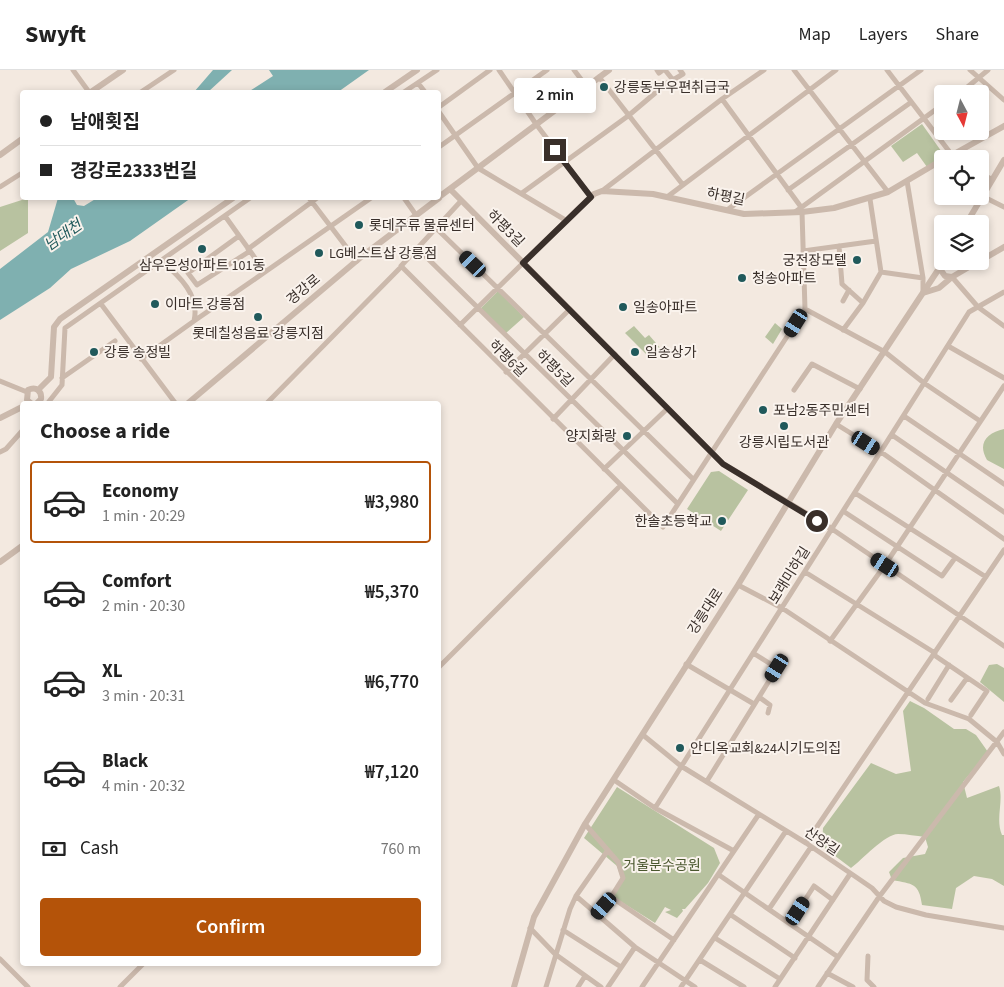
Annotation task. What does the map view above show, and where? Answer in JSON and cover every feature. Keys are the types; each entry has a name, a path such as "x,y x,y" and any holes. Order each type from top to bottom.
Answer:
{"street":[{"path":"73,70 88,90"},
{"path":"93,90 124,70"},
{"path":"144,90 174,70"},
{"path":"388,90 417,70"},
{"path":"407,90 437,70"},
{"path":"441,106 490,70"},
{"path":"500,70 536,124 591,197"},
{"path":"441,146 547,70"},
{"path":"574,70 586,86"},
{"name":"경강로","path":"441,196 608,70"},
{"path":"657,70 659,73 664,70 673,80 683,74 680,70"},
{"path":"602,192 722,99 764,70"},
{"path":"794,70 840,128 863,163 888,192"},
{"path":"667,197 836,70"},
{"path":"887,70 943,150"},
{"path":"727,210 921,70"},
{"path":"970,70 1004,100"},
{"path":"971,85 988,70"},
{"path":"599,77 683,185"},
{"path":"418,82 424,90"},
{"path":"522,193 628,116 667,83"},
{"path":"678,504 805,309 799,210 788,190 722,99"},
{"path":"788,190 910,103"},
{"path":"799,210 934,111"},
{"path":"441,115 478,168 567,220"},
{"name":"하평길","path":"962,150 1004,126"},
{"path":"0,155 20,140"},
{"path":"989,184 1004,160"},
{"name":"하평길","path":"523,263 591,197 602,192 653,194 744,214 834,208 870,199 888,192 934,166"},
{"path":"0,187 20,174"},
{"path":"907,181 923,278 923,293 939,288 965,270"},
{"name":"하평3길","path":"450,189 723,464 832,529"},
{"path":"843,330 863,303 881,272 870,199"},
{"path":"38,390 51,377 54,327 60,319 230,200"},
{"path":"43,401 62,385 64,330 247,200"},
{"path":"239,236 188,273 197,285 249,250 312,200"},
{"path":"314,200 330,228 357,260"},
{"path":"141,359 368,200"},
{"path":"406,200 416,214"},
{"name":"경강로","path":"191,401 357,260 435,200"},
{"path":"989,200 1004,207"},
{"name":"하평6길","path":"462,201 401,266 663,527 678,504"},
{"path":"224,216 266,272"},
{"path":"436,228 693,480"},
{"path":"803,252 876,241"},
{"path":"839,246 842,284 863,303"},
{"path":"989,256 1004,247"},
{"name":"하평5길","path":"417,248 678,504"},
{"path":"161,261 175,272 192,294 196,311 194,321"},
{"path":"460,325 523,263"},
{"path":"269,401 399,269"},
{"name":"강릉대로","path":"514,987 530,928 546,894 585,824 738,584 836,424 939,270"},
{"path":"941,270 945,276 952,278 978,307 1004,326"},
{"path":"881,272 923,278"},
{"path":"843,302 849,290"},
{"name":"보래미하길","path":"655,808 969,312 1004,292"},
{"path":"101,304 174,401"},
{"path":"805,309 885,352 924,383 980,420"},
{"path":"506,372 570,310"},
{"path":"62,378 116,341"},
{"path":"948,346 1004,378"},
{"path":"553,419 615,354"},
{"path":"794,390 812,364 860,389"},
{"path":"0,382 27,392"},
{"path":"830,640 885,565 1004,386"},
{"path":"27,392 31,389 38,390"},
{"path":"38,390 41,395 41,401"},
{"path":"27,392 29,401"},
{"path":"0,418 20,408"},
{"path":"604,469 668,408"},
{"path":"904,416 1004,484"},
{"path":"836,424 881,452 934,491 1004,538"},
{"path":"0,452 6,449 20,433"},
{"path":"892,435 1004,512"},
{"path":"441,664 618,488"},
{"path":"855,493 986,577"},
{"path":"843,511 942,576 955,558"},
{"path":"832,529 1004,646"},
{"path":"0,562 20,547"},
{"path":"769,909 908,693 1004,550"},
{"path":"805,572 934,654 986,691 971,715"},
{"path":"738,584 782,608 908,693 937,709 954,712 969,719 997,742 1004,754"},
{"path":"707,781 777,668 753,653"},
{"path":"686,664 754,704"},
{"path":"928,699 949,665"},
{"path":"951,700 967,678"},
{"path":"759,697 770,705 768,713"},
{"path":"818,987 879,897 1004,732"},
{"name":"산양길","path":"643,735 681,766 809,845 872,888 879,897 896,907 926,916 1004,928"},
{"path":"614,780 655,808 734,851"},
{"path":"642,987 759,814"},
{"path":"585,824 618,862 623,878 597,914"},
{"path":"681,987 786,831"},
{"path":"546,987 555,954 576,896 608,850"},
{"path":"775,987 850,874"},
{"path":"719,875 838,957"},
{"path":"790,923 814,886 833,900"},
{"path":"576,896 636,947 695,987"},
{"path":"611,897 674,940"},
{"path":"731,915 794,958"},
{"path":"530,928 555,954 601,987"},
{"path":"563,930 621,968"},
{"path":"715,938 780,979"},
{"path":"608,987 636,947"},
{"path":"868,956 867,980 874,987"},
{"path":"0,959 28,987"},
{"path":"700,960 744,987"},
{"path":"120,987 141,966"},
{"path":"827,972 846,985 853,987"},
{"path":"578,987 585,976"}],"green space":[{"path":"922,124 940,150 934,150 934,162 927,167 917,153 903,162 891,146"},
{"path":"22,200 28,200 28,233 0,251 0,207"},
{"path":"498,291 524,317 506,333 481,308"},
{"path":"775,323 782,329 773,344 765,337"},
{"path":"634,326 645,338 649,335 662,350 652,360 625,333"},
{"path":"1004,429 1004,469 987,460 983,449 985,440 989,436"},
{"path":"719,471 748,490 721,531 687,509 711,472"},
{"path":"997,664 1004,668 1004,702 980,682 989,665"},
{"path":"910,701 924,708 954,729 966,729 976,735 988,752 963,782 967,798 999,786 1001,798 999,823 1002,835 1004,835 1004,886 992,879 974,876 956,888 952,909 922,905 917,888 905,882 892,880 889,872 903,858 925,854 928,847 925,837 893,835 880,843 851,868 822,846 823,828 871,763 896,774 911,771 903,711"},
{"name":"거울분수공원","path":"617,787 714,848 720,863 708,883 685,909 682,909 683,911 677,918 665,912 671,910 665,907 655,923 612,896 621,878 617,866 584,838"}],"water":[{"path":"213,70 232,70 210,90 196,90"},
{"path":"269,70 369,70 341,90 251,90 273,76"},
{"name":"남대천","path":"57,200 74,200 77,205 84,206 94,200 188,200 130,241 71,269 50,288 0,320 0,269 48,232"}],"place":[{"name":"강릉동부우편취급국","path":"604,87"},
{"name":"롯데주류 물류센터","path":"359,225"},
{"name":"삼우은성아파트 101동","path":"202,249"},
{"name":"LG베스트샵 강릉점","path":"319,253"},
{"name":"궁전장모텔","path":"857,260"},
{"name":"청송아파트","path":"742,278"},
{"name":"이마트 강릉점","path":"155,304"},
{"name":"일송아파트","path":"623,307"},
{"name":"롯데칠성음료 강릉지점","path":"258,317"},
{"name":"강릉 송정빌","path":"94,352"},
{"name":"일송상가","path":"635,352"},
{"name":"포남2동주민센터","path":"763,410"},
{"name":"강릉시립도서관","path":"784,426"},
{"name":"양지화랑","path":"627,436"},
{"name":"한솔초등학교","path":"722,521"},
{"name":"안디옥교회&24시기도의집","path":"680,748"}],"route":[{"path":"555,150 591,197 523,263 723,464 817,521"}]}
